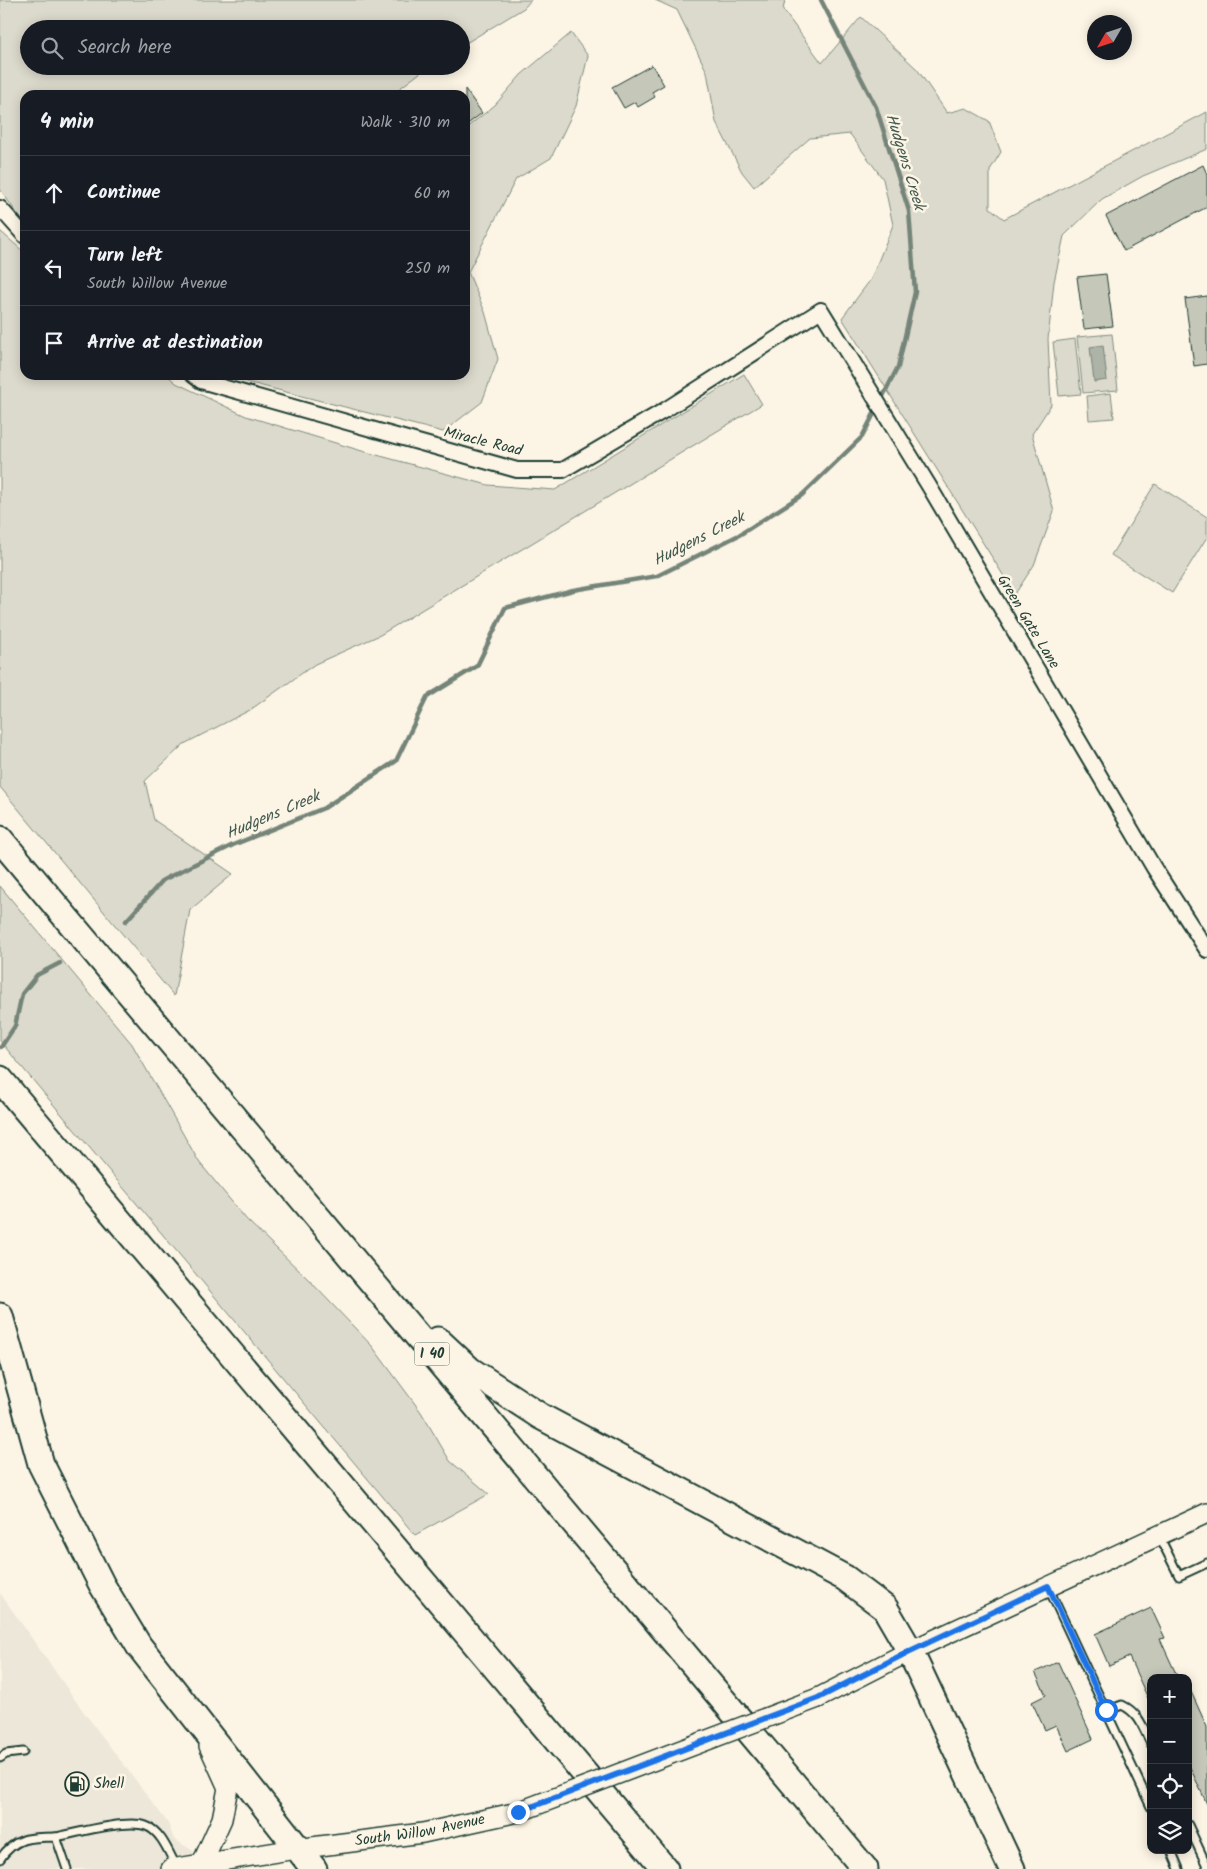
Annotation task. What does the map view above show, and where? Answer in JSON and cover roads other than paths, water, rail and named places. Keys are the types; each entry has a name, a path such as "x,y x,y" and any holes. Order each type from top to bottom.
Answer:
{"highway":[{"name":"I 40","path":"0,839 865,1869"},
{"path":"0,1079 665,1869"},
{"path":"351,1257 470,1370 540,1416 845,1578 885,1608 910,1651 1012,1869"},
{"path":"0,1316 41,1464 102,1585 135,1639 296,1849 314,1869"}],"main road":[{"name":"South Willow Avenue","path":"174,1869 296,1849 423,1833 518,1812 818,1698 910,1651 1207,1513"},
{"path":"198,1719 228,1788 222,1818 202,1863"}],"street":[{"path":"0,208 20,230"},
{"name":"Miracle Road","path":"199,380 517,470 563,470 665,410 821,310"},
{"name":"Green Gate Lane","path":"821,310 929,486 1154,868 1207,950"}],"lane":[{"path":"1159,1535 1179,1576 1207,1564"},
{"path":"1048,1586 1147,1798"},
{"path":"1106,1710 1122,1705 1130,1709 1137,1715 1147,1736"},
{"path":"0,1758 6,1754 23,1752"},
{"path":"0,1859 7,1849 18,1840 56,1837 123,1825 146,1826 160,1838 174,1869"},
{"path":"1192,1834 1207,1866"},
{"path":"56,1837 67,1869"},
{"path":"1173,1854 1180,1869"}],"waterway":[{"name":"Hudgens Creek","path":"126,921 163,880 233,845 324,808 396,761 427,697 477,666 505,608 573,590 657,576 739,535 802,495 862,437 898,367 915,292 909,211 876,107 821,0"},
{"path":"1,1047 15,1026 22,994 37,975 60,963"}],"place":[{"name":"Shell","path":"77,1784"}]}
